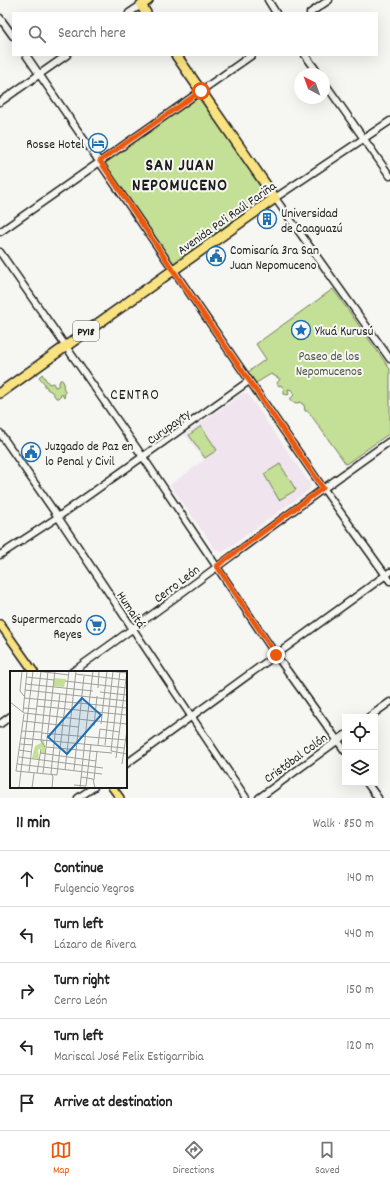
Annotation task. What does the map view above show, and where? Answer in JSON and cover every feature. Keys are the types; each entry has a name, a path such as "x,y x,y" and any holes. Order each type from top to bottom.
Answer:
{"highway":[{"path":"142,2 146,12"},
{"path":"177,56 275,198"},
{"name":"Avenida Pa'i Raúl Fariña","path":"0,392 275,198"}],"main road":[{"path":"0,624 33,671"},
{"path":"113,788 120,798"}],"street":[{"path":"268,0 275,12"},
{"path":"311,12 329,0"},
{"path":"130,12 142,2"},
{"path":"0,18 12,35"},
{"path":"27,56 323,488 388,573 390,581"},
{"path":"0,102 66,56"},
{"path":"0,232 251,56"},
{"path":"307,56 315,68"},
{"path":"330,90 390,176"},
{"name":"Avenida Pa'i Raúl Fariña","path":"275,198 390,121"},
{"path":"275,198 390,359"},
{"path":"0,252 217,566 276,655 344,750"},
{"name":"Curupayty","path":"0,555 143,458 249,381"},
{"name":"Humaitá","path":"0,433 246,798"},
{"name":"Cerro León","path":"73,671 323,488 390,441"},
{"path":"127,763 388,573"},
{"path":"373,714 390,702"},
{"path":"0,724 10,717"},
{"name":"Cristóbal Colón","path":"258,798 342,737"},
{"path":"369,786 378,798"},
{"path":"78,798 93,788"}],"shaded area":[{"path":"243,393 248,394 311,485 309,490 223,552 215,549 170,485 204,460 185,434"}],"green space":[{"path":"201,93 273,197 173,268 101,161"},
{"name":"Paseo de los Nepomucenos","path":"333,289 390,369 390,433 346,464 308,411 305,411 304,405 301,402 292,402 290,399 294,395 292,390 288,389 288,395 284,394 284,389 277,383 280,379 271,374 256,383 248,372 266,359 256,344"},
{"path":"42,374 49,384 53,383 55,387 58,386 60,380 62,380 64,383 63,386 65,392 64,398 62,394 56,398 52,392 47,389 47,387 44,386 45,384 39,377"},
{"path":"201,426 217,450 205,458 189,435"},
{"path":"280,464 296,490 279,500 264,474"}],"water":[{"path":"299,323 306,326 306,336 304,338 295,333 295,329"}],"place":[{"name":"Rosse Hotel","path":"98,143"},
{"name":"Universidad de Caaguazú","path":"267,219"},
{"name":"Comisaría 3ra San Juan Nepomuceno","path":"216,256"},
{"name":"Ykuá Kurusú","path":"301,330"},
{"name":"Juzgado de Paz en lo Penal y Civil","path":"31,452"},
{"name":"Supermercado Reyes","path":"96,625"}],"district":[{"name":"SAN JUAN NEPOMUCENO","path":"180,174"},
{"name":"CENTRO","path":"135,394"}],"route":[{"path":"201,91 100,161 323,488 217,566 276,655"}]}
